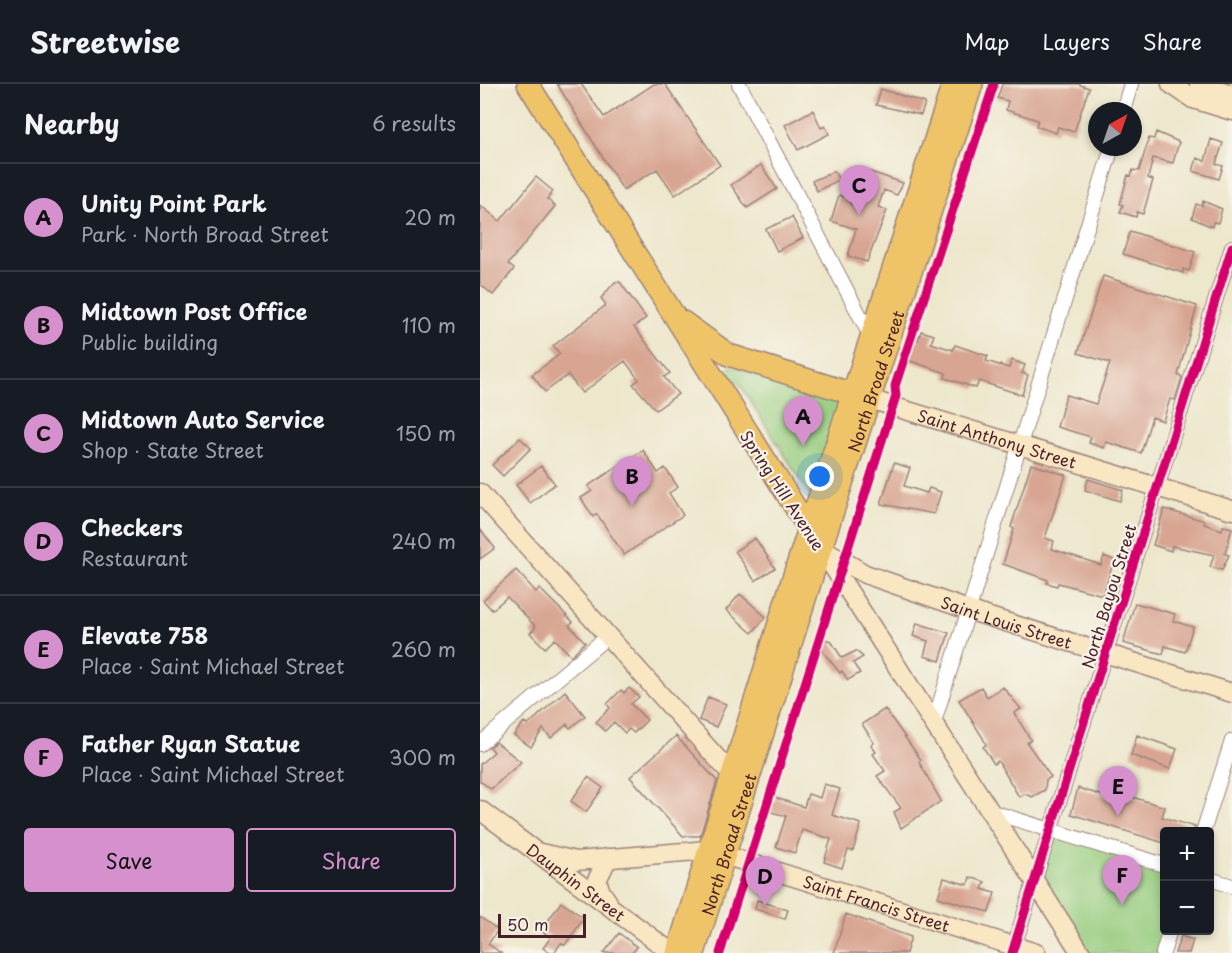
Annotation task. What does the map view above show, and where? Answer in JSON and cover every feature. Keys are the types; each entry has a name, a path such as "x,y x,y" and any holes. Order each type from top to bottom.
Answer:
{"main road":[{"name":"Spring Hill Avenue","path":"528,84 821,548"},
{"name":"North Broad Street","path":"678,953 717,853 821,548 862,397 871,337 953,84"},
{"name":"North Broad Street","path":"694,953 732,775 809,530 862,397 972,84"},
{"name":"Saint Anthony Street","path":"670,312 710,344 729,355 862,397"}],"street":[{"path":"739,84 871,337"},
{"path":"1126,102 1131,84"},
{"path":"1180,84 1192,99 1232,111"},
{"path":"1199,84 1232,94"},
{"path":"934,722 1109,156"},
{"name":"North Bayou Street","path":"1013,949 1232,247"},
{"name":"Saint Anthony Street","path":"862,397 1232,510"},
{"path":"480,493 732,775"},
{"name":"Saint Louis Street","path":"821,548 865,574 970,610 1232,693"},
{"name":"Spring Hill Avenue","path":"821,548 1081,953"},
{"path":"480,744 608,636"},
{"path":"1204,827 1232,741"},
{"name":"Dauphin Street","path":"480,810 672,953"},
{"path":"992,812 1160,864"},
{"name":"Saint Francis Street","path":"536,852 576,861 717,853 1013,949 1036,953"},
{"path":"608,858 597,880 601,892 615,910"},
{"path":"1214,881 1232,886"},
{"path":"1163,953 1168,935"}],"green space":[{"path":"731,366 841,399 813,494 809,494 740,385 725,375"},
{"path":"1051,830 1160,864 1160,935 1163,935 1163,953 1081,953 1035,880"}],"building":[{"path":"557,84 581,84 604,117 654,84 665,84 720,165 675,195 657,169 623,190"},
{"path":"1002,84 1078,84 1089,88 1074,132 1058,127 1056,133 1036,126 1038,120 1006,110 1008,101 997,98"},
{"path":"881,89 925,103 921,115 876,105"},
{"path":"813,110 821,128 825,126 829,134 798,150 785,125"},
{"path":"1156,132 1179,142 1173,163 1153,158 1148,178 1153,180 1143,214 1137,212 1136,217 1120,212 1128,175 1131,176 1133,170 1139,171 1149,138 1154,139"},
{"path":"1211,139 1223,143 1216,164 1223,166 1219,179 1193,171 1197,158 1205,161"},
{"path":"761,165 777,189 747,208 731,185"},
{"path":"862,169 903,183 897,195 884,190 878,207 887,210 867,262 848,256 856,229 831,221 839,195 848,198 851,204 852,199 865,203 871,186 858,181"},
{"path":"834,171 839,180 817,191 812,181"},
{"path":"536,177 553,191 547,199 555,206 508,264 514,269 493,295 480,284 480,205 500,221"},
{"path":"1203,201 1222,209 1218,223 1213,222 1212,227 1192,218 1196,204 1202,206"},
{"path":"792,217 803,238 777,251 766,229"},
{"path":"1130,231 1195,252 1189,271 1183,269 1183,273 1123,254"},
{"path":"1103,276 1197,306 1178,375 1182,377 1175,400 1170,399 1163,421 1152,417 1141,453 1106,442 1104,448 1089,443 1091,437 1057,427 1066,395 1096,404 1110,363 1078,353"},
{"path":"615,282 620,282 646,318 634,327 670,373 664,377 678,394 656,410 633,384 639,380 625,361 582,393 568,375 545,392 532,375 560,354 553,346 606,305 601,298"},
{"path":"921,331 934,335 931,343 953,350 955,345 988,356 986,361 1009,368 1012,360 1025,365 1022,373 1028,375 1022,395 979,381 976,388 945,378 946,373 907,360 914,339 918,340"},
{"path":"520,438 531,448 503,476 492,465"},
{"path":"643,450 658,473 665,468 678,487 669,493 683,515 624,555 597,514 593,517 581,498 592,491 588,486"},
{"path":"894,463 910,468 904,486 927,493 929,488 941,492 934,514 881,504"},
{"path":"1031,464 1066,475 1045,538 1054,541 1052,549 1101,565 1104,556 1114,560 1103,595 1058,583 1057,586 1047,583 1048,580 1003,564 1014,529 1011,527"},
{"path":"541,466 555,484 530,503 516,485"},
{"path":"1088,479 1123,490 1120,501 1085,490"},
{"path":"1164,509 1205,521 1204,524 1222,530 1223,526 1232,528 1225,554 1229,555 1222,570 1210,567 1214,555 1172,546 1171,551 1153,545"},
{"path":"480,529 495,548 480,559"},
{"path":"755,538 775,568 755,581 735,551"},
{"path":"516,570 536,592 540,589 573,622 569,625 585,642 571,656 555,639 545,648 530,633 536,627 507,597 492,610 483,600"},
{"path":"740,594 766,617 752,633 726,610"},
{"path":"1135,603 1175,614 1173,621 1193,627 1185,652 1165,646 1163,654 1123,643"},
{"path":"917,623 949,633 940,661 924,656 928,641 913,636"},
{"path":"824,639 831,641 842,658 856,651 863,657 853,663 860,673 848,680 842,671 840,673 817,644"},
{"path":"981,687 987,697 1003,687 1021,709 1014,713 1031,740 1027,743 1051,777 1046,780 1045,790 1032,797 1025,794 1019,797 998,761 994,764 983,747 986,745 983,738 959,700"},
{"path":"629,688 639,697 631,704 647,720 634,733 629,729 625,733 614,722 605,731 596,722 610,708 607,704 621,690 624,693"},
{"path":"565,691 585,716 570,728 567,724 551,738 543,729 531,747 514,735 524,722 528,725"},
{"path":"708,697 726,704 716,727 699,720"},
{"path":"885,709 921,760 919,762 941,801 901,828 894,812 901,808 877,776 885,771 873,754 876,752 871,745 874,743 862,724"},
{"path":"1137,735 1177,749 1170,769 1131,755"},
{"path":"676,736 717,781 700,836 683,836 630,777"},
{"path":"496,742 521,762 491,789 480,781 480,764 494,752 490,747"},
{"path":"588,777 603,788 586,812 571,801"},
{"path":"824,784 840,789 832,815 861,824 853,851 848,850 842,868 824,862 831,839 802,830 795,853 776,847 786,816 768,811 773,797 804,807 808,794 820,798"},
{"path":"1078,788 1117,800 1119,793 1165,807 1162,817 1195,827 1160,827 1160,842 1071,814"},
{"path":"970,877 985,882 982,889 995,893 989,912 938,897 944,878 968,885"},
{"path":"757,900 788,910 785,919 755,909"},
{"path":"561,902 584,918 565,945 561,943 554,953 550,953 543,948 551,937 541,931"},
{"path":"846,914 911,937 906,953 834,953"},
{"path":"480,917 498,930 488,944 501,953 480,953"},
{"path":"619,933 637,947 632,953 604,953"},
{"path":"1181,936 1193,940 1189,953 1175,953"}],"cycle path":[{"path":"720,953 896,396 895,386 994,84"},
{"path":"1012,953 1232,247"}],"place":[{"name":"Midtown Auto Service","path":"859,215"},
{"name":"Unity Point Park","path":"803,446"},
{"name":"Midtown Post Office","path":"632,506"},
{"name":"Elevate 758","path":"1118,816"},
{"name":"Father Ryan Statue","path":"1122,905"},
{"name":"Checkers","path":"765,906"}]}
